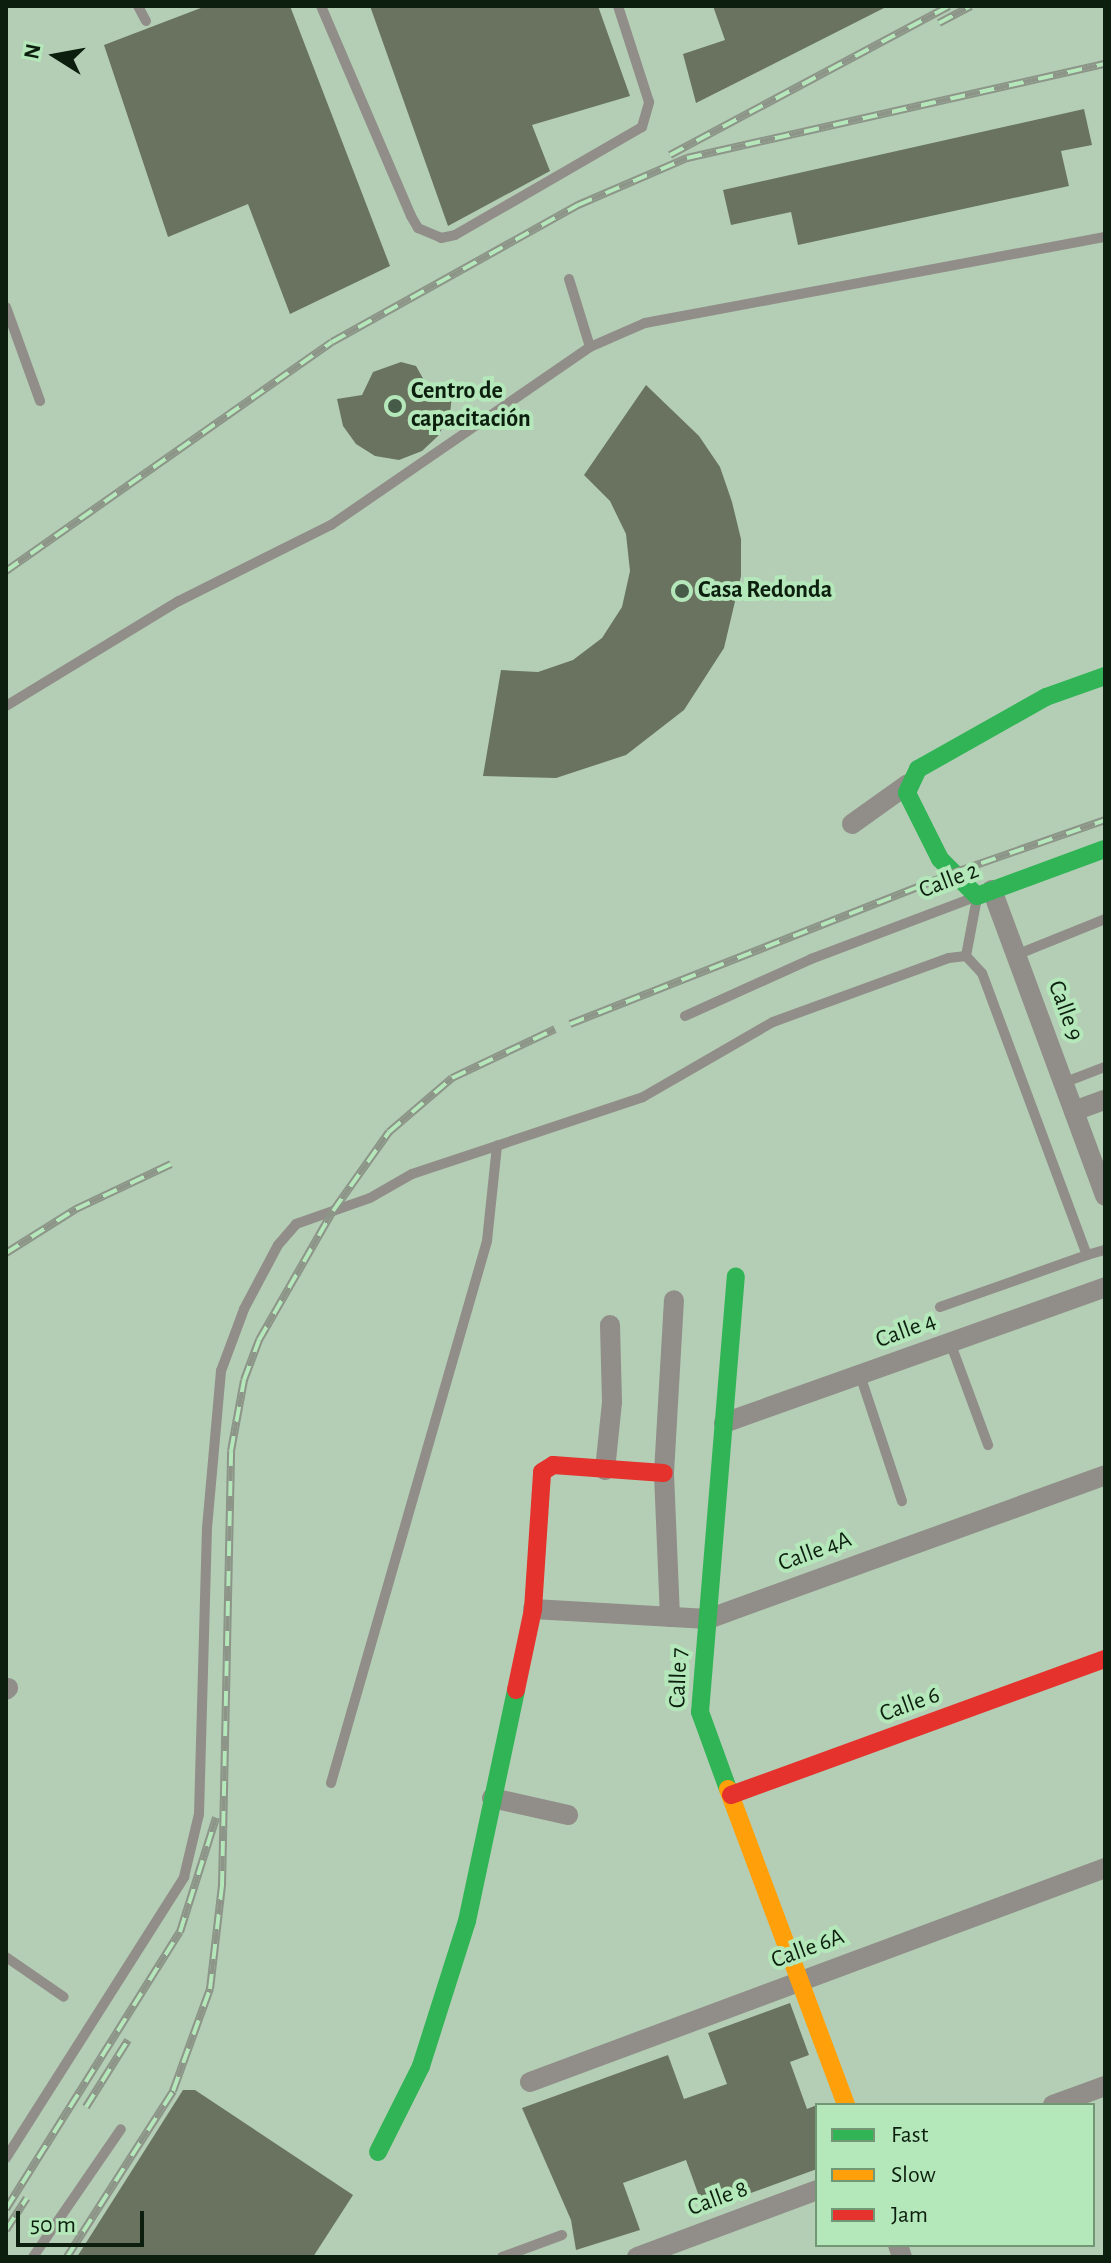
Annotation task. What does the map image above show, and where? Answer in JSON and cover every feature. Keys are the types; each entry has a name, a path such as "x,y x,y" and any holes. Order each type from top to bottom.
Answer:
{"street":[{"path":"852,824 908,784 918,769 1033,704 1104,680"},
{"path":"908,784 917,822 940,859 985,893"},
{"name":"Calle 2","path":"985,893 1105,849"},
{"name":"Calle 9","path":"985,893 1016,955 1105,1196"},
{"path":"1074,1111 1105,1100"},
{"name":"Calle 7","path":"736,1276 700,1712 845,2103"},
{"name":"Calle 4","path":"724,1423 1105,1287"},
{"path":"670,1617 664,1473 674,1300"},
{"path":"605,1470 612,1402 610,1325"},
{"path":"378,2152 421,2066 467,1921 533,1609 542,1472 553,1465 664,1473"},
{"name":"Calle 4A","path":"533,1609 708,1619 1105,1475"},
{"name":"Calle 6","path":"731,1795 1105,1659"},
{"path":"492,1798 568,1815"},
{"name":"Calle 6A","path":"530,2082 799,1979 1105,1868"},
{"path":"1058,2103 1105,2086"},
{"name":"Calle 8","path":"637,2257 815,2191"}],"lane":[{"path":"138,6 146,21"},
{"path":"321,6 411,216 418,228 441,238 455,235 642,127 649,102 618,6"},
{"path":"6,706 179,601 331,525 590,347 645,323 698,309 1105,237"},
{"path":"569,279 590,347"},
{"path":"6,307 40,401"},
{"path":"966,956 985,893"},
{"name":"Calle 2","path":"685,1016 811,959 985,893"},
{"path":"1016,955 1105,919"},
{"path":"6,2158 184,1877 199,1814 207,1528 221,1371 244,1309 278,1245 296,1224 370,1198 412,1174 643,1097 773,1022 966,956"},
{"path":"966,956 982,973 1087,1255"},
{"path":"1063,1083 1105,1067"},
{"path":"331,1783 487,1241 497,1146"},
{"path":"940,1307 1105,1250"},
{"path":"950,1342 988,1445"},
{"path":"860,1375 902,1501"},
{"path":"6,1957 64,1997"},
{"path":"33,2257 121,2129"},
{"path":"502,2257 562,2235"}],"building":[{"path":"206,6 290,6 390,266 290,314 248,204 168,237 104,45"},
{"path":"370,6 598,6 630,96 532,125 550,171 448,226"},
{"path":"713,6 888,6 696,103 683,54 725,40"},
{"path":"1084,109 1092,145 1061,151 1069,186 798,245 791,212 731,225 723,190"},
{"name":"Centro de capacitación","path":"401,362 416,366 429,389 453,386 450,414 438,436 422,451 399,460 375,456 356,444 343,426 337,399 362,395 373,372"},
{"name":"Casa Redonda","path":"646,385 699,436 720,467 732,502 741,539 741,576 724,648 684,710 626,755 556,778 483,776 501,670 538,672 573,660 602,638 622,607 630,571 626,534 610,501 584,475"},
{"path":"790,2003 809,2055 790,2062 807,2109 815,2106 815,2170 704,2210 686,2160 623,2183 640,2230 576,2250 571,2220 522,2108 668,2055 684,2099 727,2084 708,2033"},
{"path":"183,2090 195,2090 353,2195 313,2257 77,2257"}],"railway":[{"path":"670,155 949,6"},
{"path":"939,23 971,6"},
{"path":"6,571 332,342 578,205 687,158 1105,64"},
{"path":"570,1024 953,873 1105,820"},
{"path":"67,2257 173,2091 210,1989 222,1886 231,1451 244,1380 259,1340 333,1211 389,1132 452,1078 555,1029"},
{"path":"6,1253 76,1209 171,1164"},
{"path":"6,2209 180,1932 216,1818"},
{"path":"86,2107 128,2040"},
{"path":"6,2230 27,2198"}],"traffic: fast":[{"path":"1105,676 1046,697 918,769 907,793 940,859 977,896 1105,849"},
{"path":"728,1789 700,1712 736,1276"},
{"path":"378,2152 421,2066 467,1921 516,1690"}],"traffic: slow":[{"path":"728,1789 845,2103"}],"traffic: jam":[{"path":"516,1690 533,1609 542,1472 553,1465 664,1473"},
{"path":"731,1795 1105,1659"}],"place":[{"name":"Centro de capacitación","path":"395,406"},
{"name":"Casa Redonda","path":"682,591"}]}
